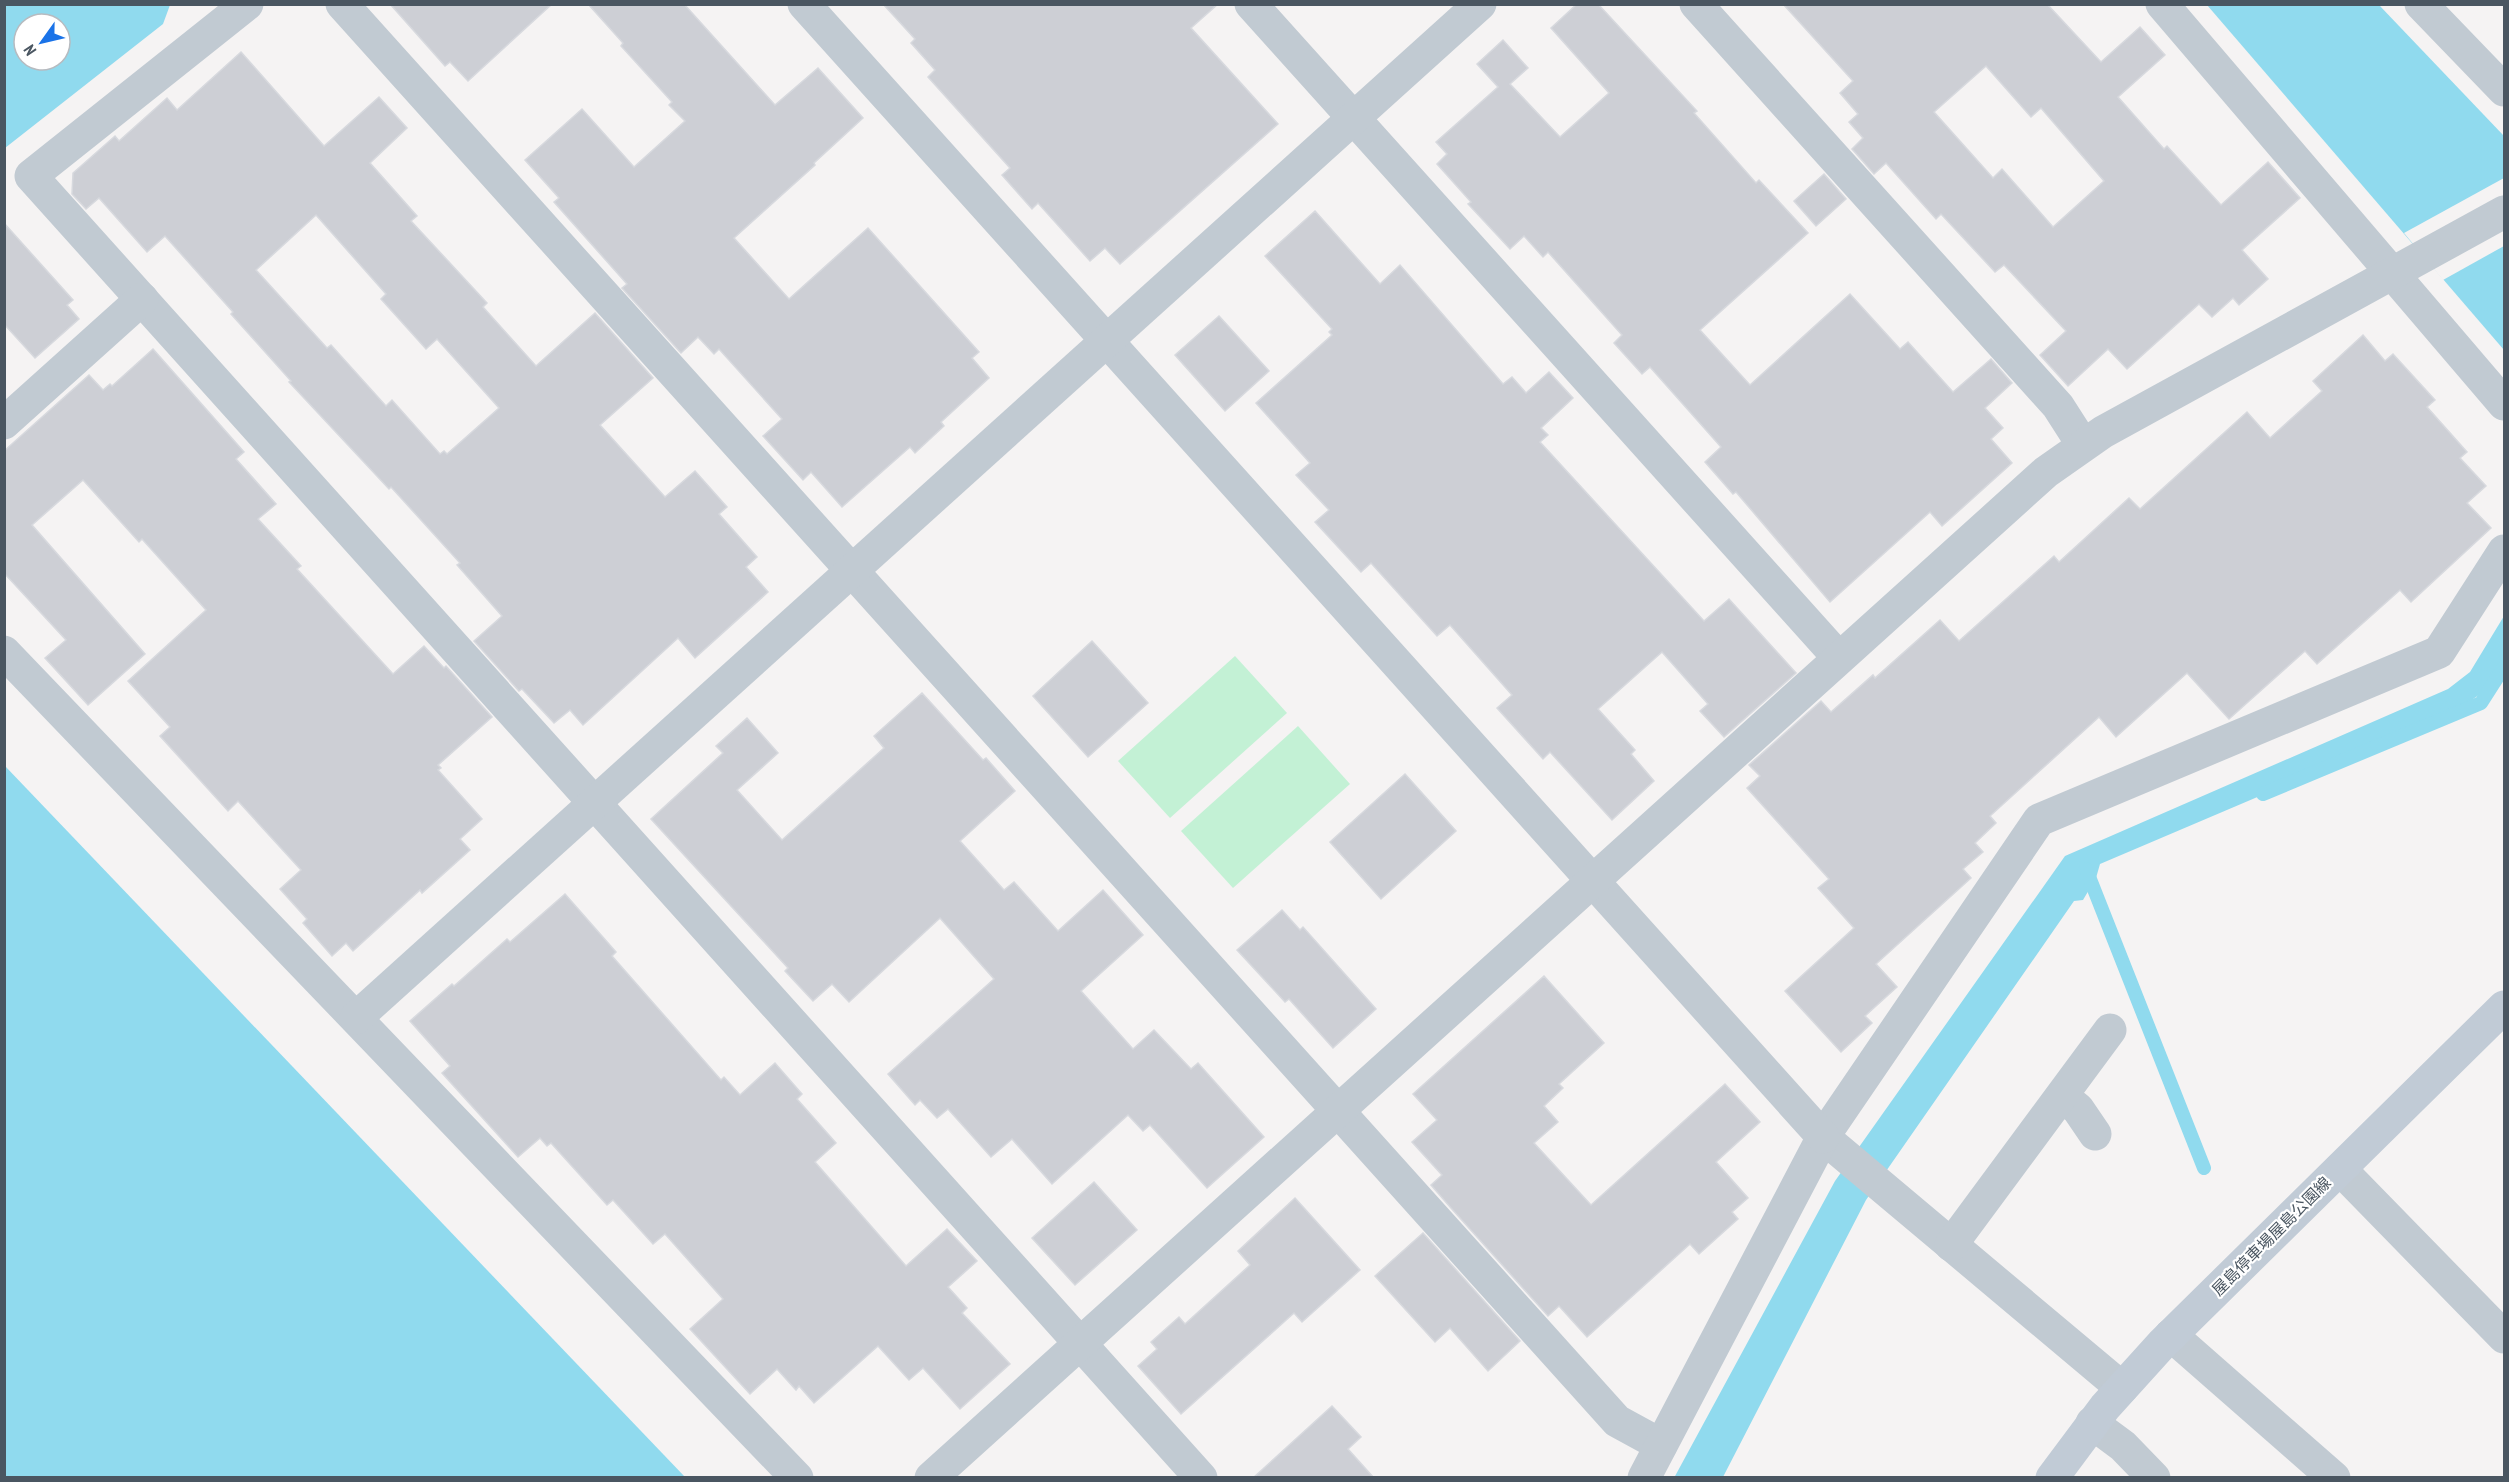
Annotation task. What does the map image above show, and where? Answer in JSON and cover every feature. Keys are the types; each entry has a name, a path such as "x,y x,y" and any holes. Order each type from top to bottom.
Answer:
{"main road":[{"name":"屋島停車場屋島公園線","path":"2052,1478 2121,1388 2171,1335 2505,1007"}],"street":[{"path":"247,4 31,176 1201,1478"},
{"path":"342,4 1617,1422 1661,1445"},
{"path":"804,4 1834,1147 2121,1388"},
{"path":"1251,4 1839,658"},
{"path":"356,1018 1480,4"},
{"path":"1696,4 2058,406 2083,445"},
{"path":"2162,4 2505,404"},
{"path":"2421,4 2505,90"},
{"path":"931,1478 2046,472 2083,445 2505,212"},
{"path":"4,423 142,300"},
{"path":"1644,1478 1834,1147 2039,820 2439,652 2505,551"},
{"path":"4,652 796,1478"},
{"path":"1951,1245 2110,1030"},
{"path":"2062,1096 2078,1109 2095,1134"},
{"path":"2340,1169 2505,1337"},
{"path":"2171,1335 2334,1478"},
{"path":"2092,1423 2123,1446 2154,1478"}],"green space":[{"path":"1235,656 1287,713 1170,818 1118,761"},
{"path":"1298,726 1350,784 1233,888 1181,831"}],"water":[{"path":"5,4 170,4 163,24 5,148"},
{"path":"2207,5 2379,5 2504,136 2504,350"},
{"path":"2504,616 2504,659 2483,692 2452,714 2100,864 2096,878 2083,900 2074,901 1866,1200 1723,1477 1674,1478 1835,1181 2065,856 2448,689 2470,672"},
{"path":"5,766 685,1477 5,1477"}],"pier":[{"path":"2504,178 2504,246 2443,280 2404,233"}],"building":[{"path":"390,4 552,4 468,81 450,62 445,66"},
{"path":"588,4 684,4 775,105 818,68 863,118 734,238 789,299 868,228 979,352 972,358 989,378 941,422 944,426 915,453 910,447 842,507 811,472 803,480 763,436 782,419 719,349 714,354 698,337 681,353 622,288 627,284 554,202 559,198 525,160 582,109 634,167 685,121 669,105 672,102 621,46 623,43"},
{"path":"883,4 1218,4 1191,28 1278,124 1120,264 1105,248 1090,261 1038,203 1032,209 1002,175 1010,168 928,77 935,70 911,43 915,39"},
{"path":"1577,4 1598,4 1697,111 1694,113 1756,183 1759,180 1808,233 1700,330 1750,385 1850,294 1900,349 1908,342 1953,392 1991,359 2012,383 1985,408 2003,428 1991,439 2012,463 1942,526 1930,512 1830,602 1736,492 1733,494 1705,462 1721,447 1650,367 1642,374 1614,343 1622,335 1548,252 1543,257 1524,236 1510,249 1468,204 1471,202 1437,164 1447,154 1436,142 1498,87 1477,64 1503,40 1528,68 1510,84 1560,137 1609,93 1551,28"},
{"path":"1783,4 2047,4 2101,62 2140,27 2165,55 2118,97 2164,149 2167,146 2221,205 2268,162 2300,198 2242,250 2268,279 2239,305 2233,298 2212,317 2199,304 2127,369 2108,349 2068,386 2040,355 2066,331 2004,265 1995,272 1941,214 1936,219 1886,163 1874,174 1852,149 1863,138 1849,122 1858,114 1840,93 1853,81","holes":["1986,66 2031,117 2041,108 2104,181 2053,227 2002,169 1993,178 1934,112"]},
{"path":"241,52 324,146 379,97 407,128 370,163 417,216 411,221 487,303 483,307 536,366 595,313 653,378 600,425 665,497 695,471 727,507 719,514 757,557 746,567 768,592 695,658 678,638 583,725 570,710 554,723 522,689 519,691 474,641 502,616 457,565 460,563 391,487 389,489 289,382 291,381 231,314 233,312 165,236 147,252 99,198 86,209 72,194 73,173 115,136 119,141 167,98 177,110","holes":["316,215 386,294 381,299 426,349 437,339 499,408 447,454 444,451 440,454 392,400 386,406 331,345 327,348 256,270"]},
{"path":"1824,174 1846,199 1816,226 1794,201"},
{"path":"1315,211 1380,284 1400,265 1503,384 1512,377 1526,393 1549,372 1573,398 1541,428 1548,435 1540,442 1704,621 1729,599 1796,673 1724,737 1700,711 1708,704 1662,652 1598,709 1635,750 1631,754 1654,781 1612,820 1550,752 1543,759 1497,708 1512,695 1450,625 1437,636 1371,563 1361,572 1315,522 1329,510 1296,475 1310,463 1256,403 1332,335 1329,332 1332,329 1265,256"},
{"path":"4,223 73,300 67,305 79,319 35,358 4,324"},
{"path":"1219,316 1269,371 1225,411 1175,355"},
{"path":"2363,335 2385,361 2393,354 2435,400 2427,407 2467,452 2460,458 2486,486 2467,503 2491,528 2411,602 2400,590 2317,664 2305,651 2229,719 2187,673 2116,737 2099,717 1990,816 1996,823 1975,843 1983,852 1963,869 1971,878 1876,964 1897,987 1865,1016 1872,1023 1841,1052 1785,991 1854,928 1818,888 1829,879 1747,788 1760,776 1749,765 1821,701 1831,712 1873,675 1875,678 1940,620 1959,641 2054,556 2059,562 2129,498 2140,509 2247,412 2270,438 2322,391 2313,381"},
{"path":"153,349 244,452 236,459 276,504 258,519 301,566 297,569 393,674 424,646 444,668 446,666 492,717 438,765 441,768 438,770 482,819 460,839 470,850 422,893 420,890 353,951 346,943 332,956 303,923 307,919 280,889 301,870 238,801 228,811 160,736 170,727 128,681 206,610 142,539 139,542 83,480 32,525 145,654 88,705 45,658 66,640 4,573 4,451 89,375 103,390 110,384 112,386"},
{"path":"1092,641 1148,703 1088,757 1033,696"},
{"path":"922,693 983,760 986,758 1015,791 960,841 1004,890 1014,882 1058,931 1103,890 1143,935 1081,991 1133,1049 1154,1030 1191,1069 1198,1063 1264,1137 1207,1188 1150,1125 1143,1131 1128,1115 1052,1184 1012,1139 991,1157 948,1109 937,1118 920,1100 915,1105 888,1074 994,979 940,918 849,1002 832,984 813,1001 785,971 788,968 651,819 723,753 716,746 747,718 778,753 737,790 782,840 884,748 874,736"},
{"path":"1405,774 1456,831 1381,899 1330,842"},
{"path":"565,894 616,952 612,956 721,1080 724,1077 740,1095 775,1063 802,1094 797,1099 836,1143 815,1162 906,1266 947,1229 977,1261 948,1287 967,1308 962,1313 1010,1364 960,1409 923,1368 909,1380 878,1346 814,1403 799,1386 796,1390 777,1369 750,1394 690,1329 723,1299 665,1234 653,1244 613,1200 607,1205 551,1143 547,1146 540,1138 518,1157 442,1073 450,1066 410,1021 507,939 510,942"},
{"path":"1282,910 1300,930 1303,927 1376,1009 1333,1048 1289,999 1285,1002 1237,950"},
{"path":"1544,976 1604,1043 1559,1084 1563,1088 1544,1106 1558,1122 1534,1143 1591,1205 1725,1084 1760,1122 1716,1162 1748,1198 1732,1212 1738,1219 1699,1254 1690,1244 1587,1337 1559,1306 1548,1316 1451,1208 1431,1185 1442,1175 1412,1142 1437,1120 1413,1094"},
{"path":"1094,1182 1137,1230 1075,1285 1032,1238"},
{"path":"1295,1198 1360,1270 1302,1322 1294,1313 1181,1414 1138,1366 1157,1349 1151,1342 1179,1317 1185,1324 1250,1265 1238,1251"},
{"path":"1423,1233 1520,1341 1488,1371 1450,1328 1435,1342 1375,1276"},
{"path":"1332,1406 1361,1437 1348,1449 1374,1478 1253,1478"}],"waterway":[{"path":"2263,794 2481,703 2504,667"},
{"path":"2086,869 2204,1168"}]}
